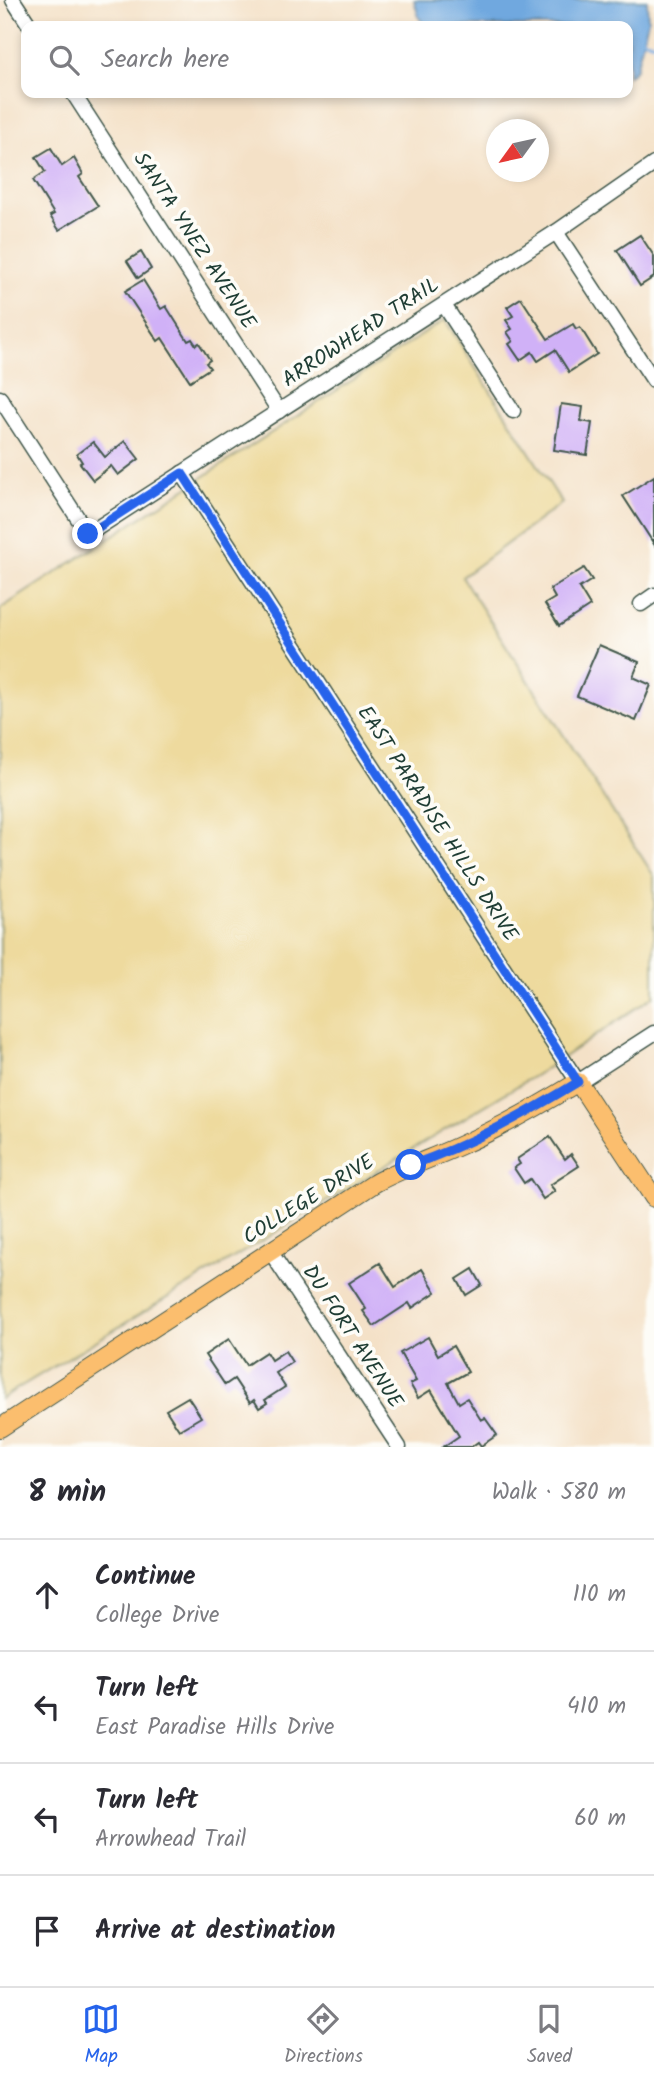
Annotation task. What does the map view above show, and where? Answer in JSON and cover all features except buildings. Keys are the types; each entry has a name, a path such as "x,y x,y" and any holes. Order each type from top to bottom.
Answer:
{"main road":[{"name":"EAST PARADISE HILLS DRIVE","path":"578,1082 654,1198"},
{"name":"COLLEGE DRIVE","path":"0,1428 394,1173 475,1139 539,1106 578,1082"}],"street":[{"path":"13,0 27,21"},
{"name":"SANTA YNEZ AVENUE","path":"76,98 279,411"},
{"name":"ARROWHEAD TRAIL","path":"0,398 88,534 556,232 654,164"},
{"path":"556,232 654,381"},
{"path":"444,305 513,411"},
{"name":"EAST PARADISE HILLS DRIVE","path":"182,473 578,1082"},
{"path":"640,604 654,595"},
{"name":"COLLEGE DRIVE","path":"578,1082 654,1033"},
{"name":"DU FORT AVENUE","path":"270,1251 399,1447"}],"sand":[{"path":"445,320 562,503 462,577 654,876 654,996 552,1065 0,1399 0,609"}],"water":[{"path":"414,0 647,0 648,21 636,69 633,72 633,21 422,21"}],"waterway":[{"path":"639,38 654,43"}],"route":[{"path":"88,534 182,473 578,1082 539,1106 475,1139 411,1165"}]}
